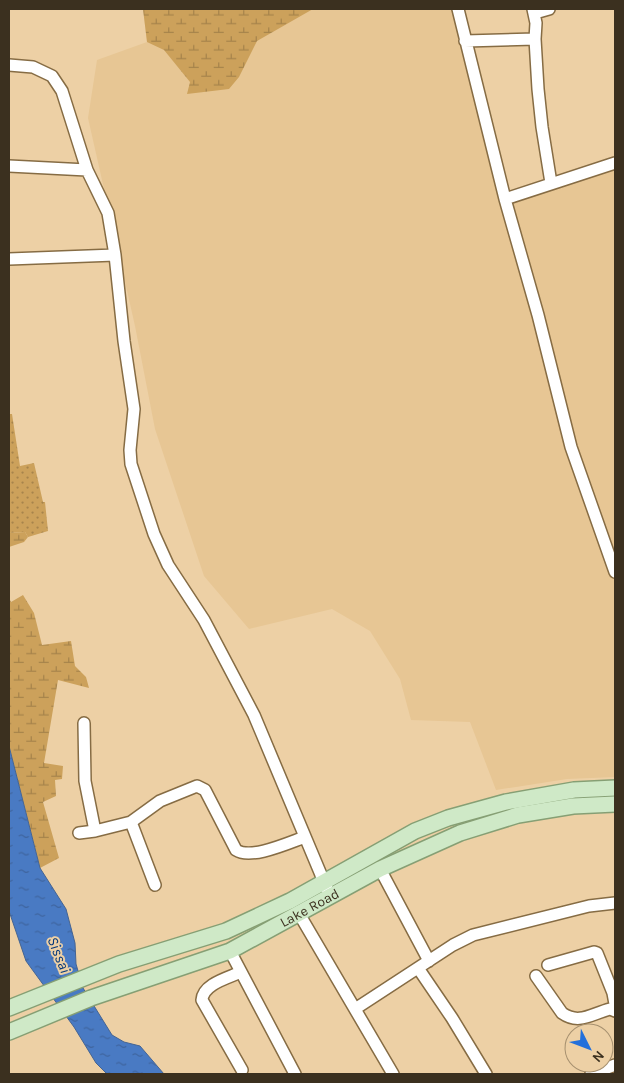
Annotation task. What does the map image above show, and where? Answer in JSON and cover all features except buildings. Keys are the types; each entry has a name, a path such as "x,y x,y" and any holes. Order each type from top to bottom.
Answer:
{"main road":[{"name":"Lake Road","path":"9,1032 91,998 230,951 298,912 327,889 415,831 448,818 506,802 574,790 615,788"},
{"name":"Lake Road","path":"9,1008 83,977 226,931 290,901 380,869 460,832 518,815 573,806 615,804"}],"street":[{"path":"458,9 505,199 540,324 571,447 615,572"},
{"path":"549,9 534,11 538,90 551,183"},
{"path":"465,41 535,39"},
{"path":"9,65 34,67 52,76 62,91 87,170 108,213 134,410 130,450 131,464 154,534 168,565 204,620 238,681 327,889"},
{"path":"505,199 615,163"},
{"path":"9,166 87,170"},
{"path":"9,259 115,255"},
{"path":"84,723 85,781 95,831"},
{"path":"79,832 95,831 131,822 160,801 197,786 205,790 236,850 241,853 246,854 270,849 305,837"},
{"path":"131,822 155,885"},
{"path":"380,869 429,961"},
{"path":"355,1008 453,945 473,935 589,906 615,903"},
{"path":"298,912 393,1074"},
{"path":"230,951 295,1074"},
{"path":"548,965 594,952 597,953 613,993 615,1004"},
{"path":"418,968 452,1018 486,1074"},
{"path":"241,972 207,988 202,994 202,1000 242,1070"},
{"path":"536,976 562,1013 568,1017 573,1019 582,1018 610,1008 615,1011"},
{"path":"591,1074 615,1064"}],"shaded area":[{"path":"143,9 452,9 501,206 615,168 615,777 567,779 496,790 470,722 411,720 400,679 370,631 332,609 249,629 204,576 155,429 135,326 88,118 97,60 147,42"}],"green space":[{"path":"143,9 313,9 257,41 239,77 229,89 187,94 190,82 164,50 147,42"},
{"path":"9,414 12,414 20,466 34,463 43,502 45,502 48,531 28,537 25,532 9,533"},
{"path":"25,532 28,537 24,542 9,547 9,533"},
{"path":"23,595 34,613 42,645 71,641 75,666 86,677 89,688 58,680 44,763 63,766 62,779 55,780 56,796 43,802 59,858 40,868 9,746 9,598 11,602"}],"water":[{"name":"Sissai","path":"9,746 40,868 66,909 75,943 76,964 83,988 112,1035 124,1042 140,1046 164,1074 107,1074 96,1063 74,1027 26,961 9,911"}]}
